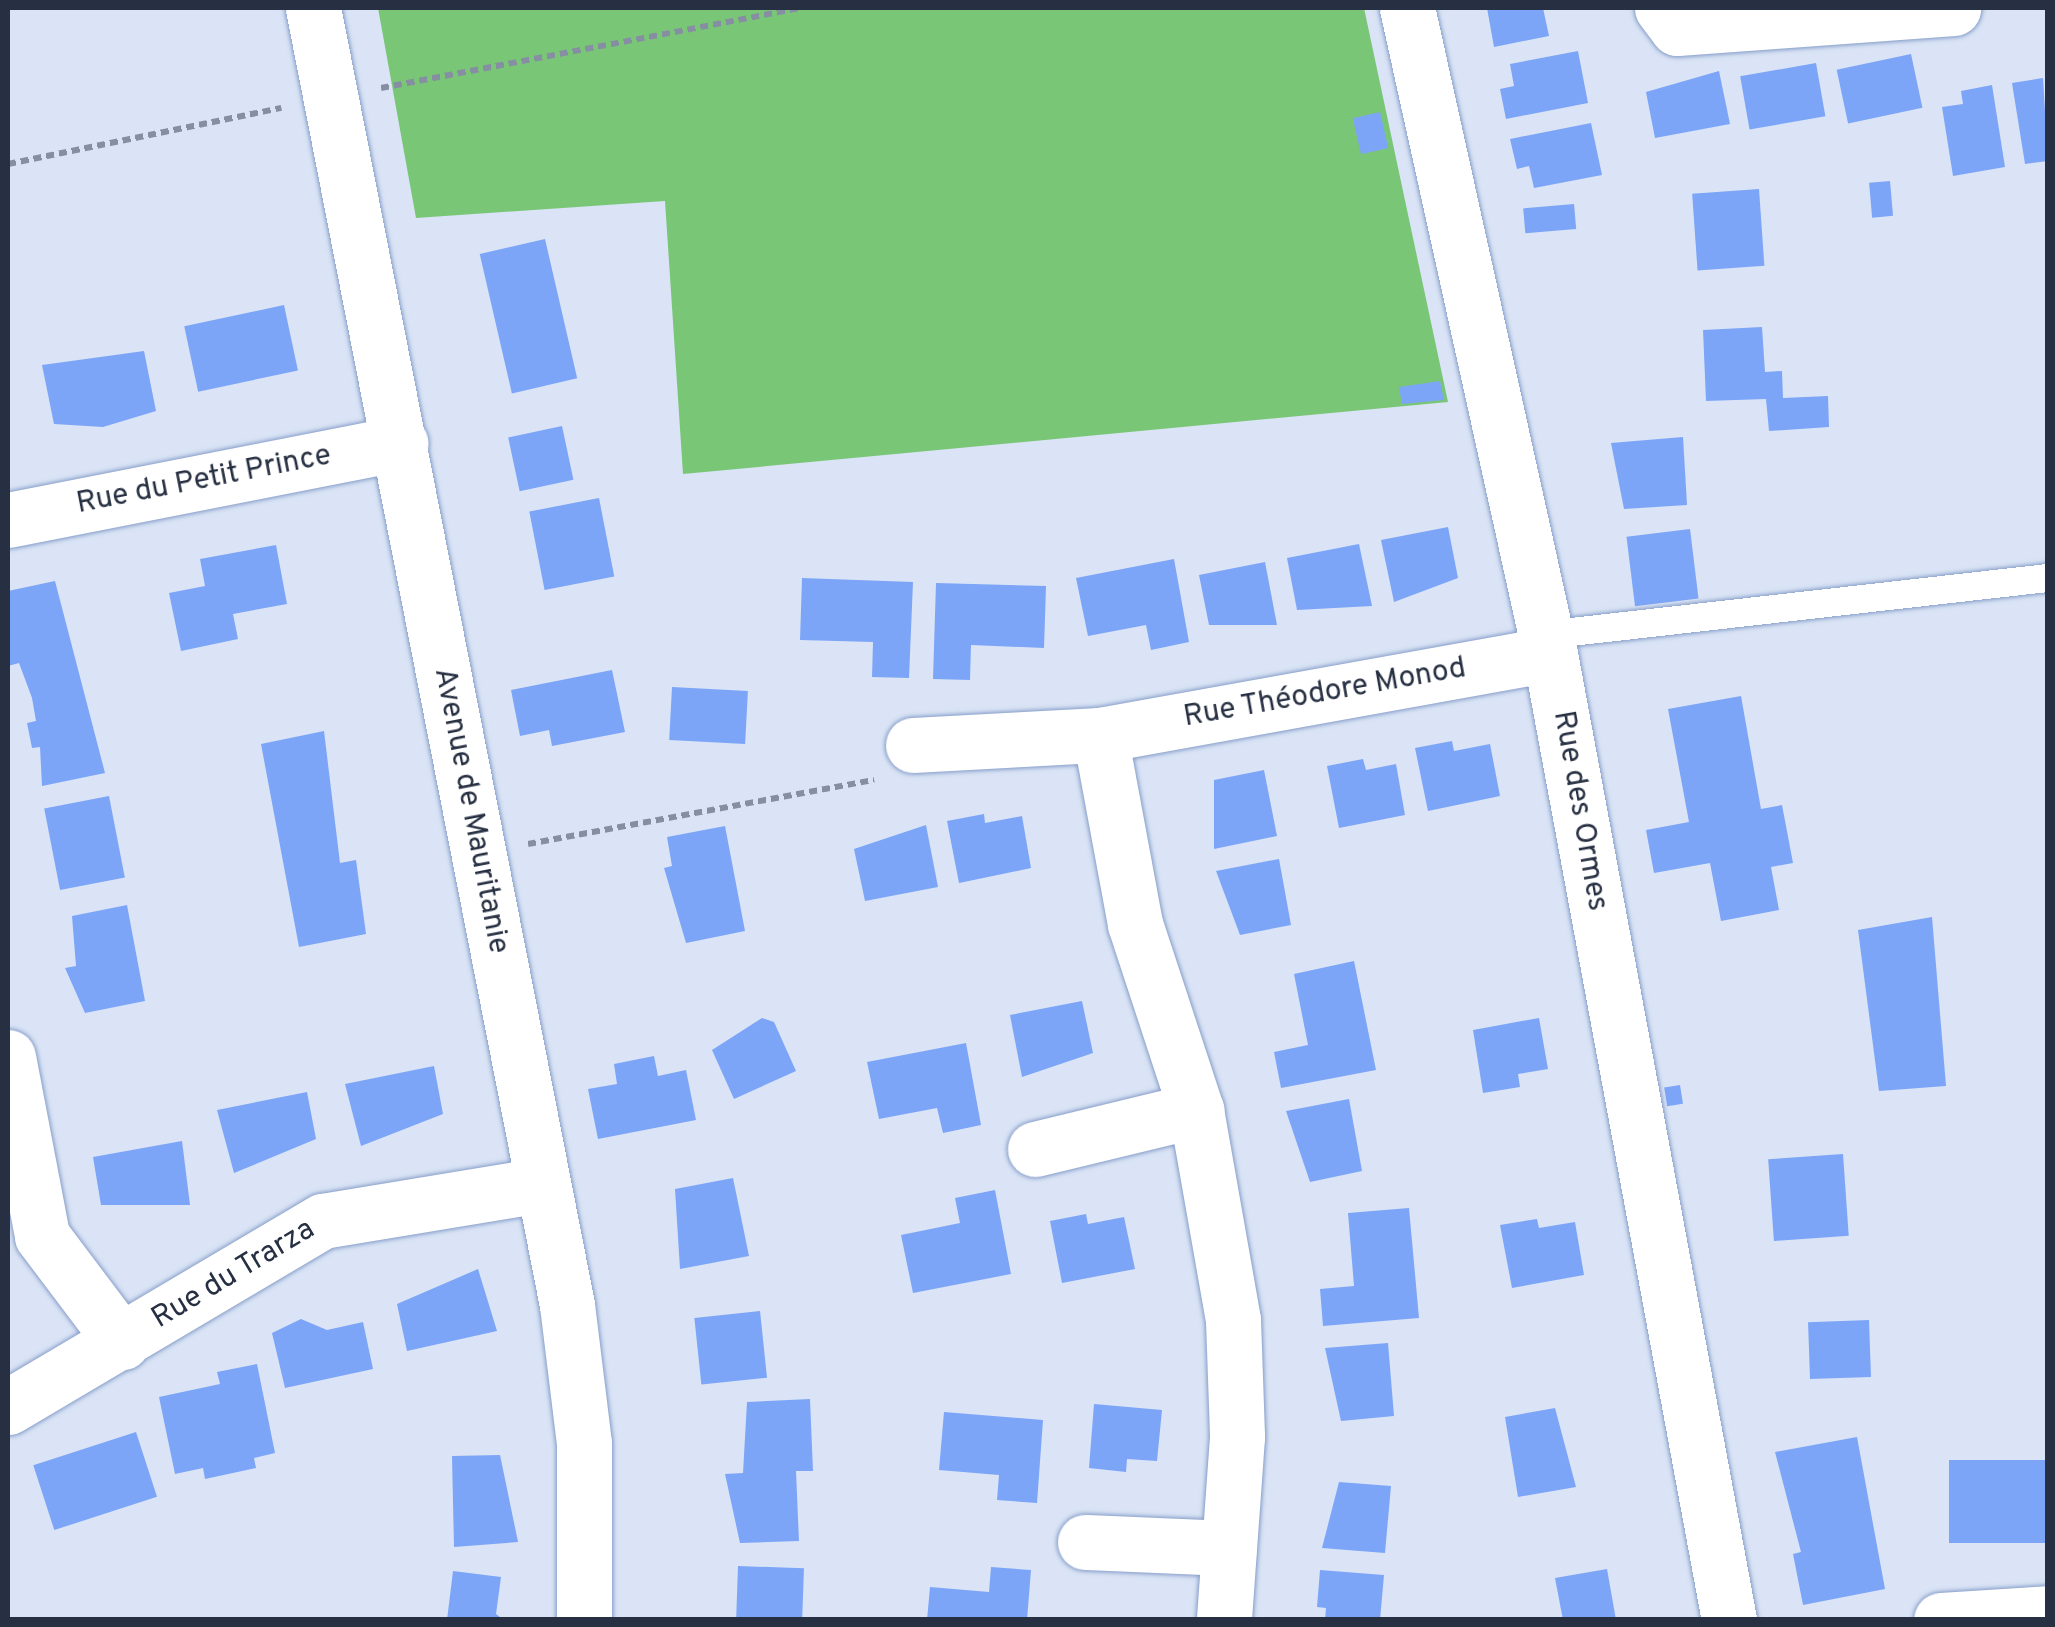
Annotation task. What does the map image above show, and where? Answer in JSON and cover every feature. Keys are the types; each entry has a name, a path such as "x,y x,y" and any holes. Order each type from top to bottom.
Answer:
{"street":[{"name":"Avenue de Mauritanie","path":"313,8 401,442 584,1442 584,1620"},
{"name":"Rue des Ormes","path":"1407,8 1548,644 1729,1620"},
{"path":"1662,8 1677,28 1953,8"},
{"name":"Rue du Petit Prince","path":"8,520 401,442"},
{"name":"Rue Théodore Monod","path":"913,745 1100,735 1548,644"},
{"path":"1100,735 1135,924 1196,1110 1233,1320 1224,1620"},
{"path":"8,1057 42,1236 122,1342"},
{"path":"1034,1149 1196,1110"},
{"name":"Rue du Trarza","path":"8,1408 322,1221 540,1186"},
{"path":"1086,1542 1229,1548"},
{"path":"1940,1620 2048,1613"}],"lane":[{"path":"1548,644 2048,578"}],"path":[{"path":"8,164 799,8"},
{"path":"477,854 874,780 913,745"}],"green space":[{"path":"378,8 1364,8 1448,402 683,474 665,201 416,218"}],"building":[{"path":"1487,8 1543,8 1549,36 1494,47"},
{"path":"1578,51 1588,103 1506,119 1500,89 1514,86 1510,64"},
{"path":"1911,54 1922,108 1848,124 1837,70"},
{"path":"1816,63 1825,116 1750,130 1740,76"},
{"path":"1719,71 1730,124 1655,138 1646,92"},
{"path":"2043,78 2048,161 2025,164 2012,83"},
{"path":"1992,85 2005,167 1953,176 1942,107 1963,104 1961,91"},
{"path":"1380,112 1388,148 1361,154 1353,118"},
{"path":"1591,123 1602,175 1534,188 1529,166 1517,169 1510,139"},
{"path":"1890,181 1893,216 1872,218 1869,183"},
{"path":"1759,189 1764,266 1698,270 1692,194"},
{"path":"1574,204 1576,229 1525,233 1523,208"},
{"path":"545,239 577,378 512,393 480,254"},
{"path":"284,305 298,371 198,392 184,326"},
{"path":"1762,327 1765,372 1782,371 1783,398 1828,396 1829,427 1769,431 1766,399 1706,401 1703,330"},
{"path":"144,351 156,411 103,427 54,424 42,365"},
{"path":"1440,381 1444,400 1402,404 1399,387"},
{"path":"562,426 573,480 520,491 508,437"},
{"path":"1683,437 1687,505 1624,509 1611,443"},
{"path":"599,498 614,577 545,590 529,512"},
{"path":"1448,527 1458,578 1394,602 1381,540"},
{"path":"1690,529 1699,598 1635,606 1626,537"},
{"path":"1359,544 1372,606 1297,610 1287,558"},
{"path":"276,545 287,604 233,614 238,639 181,651 169,593 205,586 200,559"},
{"path":"1174,559 1189,642 1151,650 1146,625 1088,636 1076,578"},
{"path":"1265,562 1277,625 1209,625 1199,575"},
{"path":"802,578 913,582 909,678 872,677 873,642 800,640"},
{"path":"55,581 105,773 42,786 40,747 32,748 27,723 36,721 32,698 19,663 8,666 8,591"},
{"path":"936,583 1046,586 1044,648 971,645 970,680 933,679"},
{"path":"612,670 625,732 552,746 549,730 520,736 511,690"},
{"path":"672,687 748,691 745,744 669,740"},
{"path":"1741,696 1761,809 1782,805 1793,863 1771,867 1779,910 1721,921 1710,863 1654,873 1646,830 1689,822 1668,709"},
{"path":"324,731 340,863 356,860 366,934 299,947 261,744"},
{"path":"1452,741 1454,751 1490,744 1500,796 1428,811 1415,748"},
{"path":"1363,759 1366,770 1396,764 1405,815 1339,828 1327,766"},
{"path":"1264,770 1277,836 1214,849 1214,780"},
{"path":"109,796 125,877 60,890 44,809"},
{"path":"984,814 985,823 1022,816 1031,868 959,883 947,821"},
{"path":"926,825 938,887 865,901 854,849"},
{"path":"725,826 745,931 686,943 664,868 672,866 667,837"},
{"path":"1279,859 1291,925 1240,935 1216,871"},
{"path":"127,905 145,1001 85,1013 65,968 76,966 72,916"},
{"path":"1932,917 1946,1086 1879,1091 1858,930"},
{"path":"1354,961 1376,1070 1281,1088 1274,1052 1308,1045 1294,974"},
{"path":"1082,1001 1093,1053 1022,1077 1010,1015"},
{"path":"762,1018 774,1022 796,1071 734,1099 712,1050"},
{"path":"1539,1018 1548,1069 1518,1074 1520,1087 1483,1093 1473,1030"},
{"path":"966,1043 981,1125 943,1133 937,1108 879,1119 867,1062"},
{"path":"654,1056 658,1076 686,1070 696,1120 598,1139 588,1089 617,1084 614,1064"},
{"path":"434,1066 443,1114 361,1146 345,1084"},
{"path":"1680,1085 1683,1104 1667,1106 1664,1088"},
{"path":"307,1092 316,1139 234,1173 217,1110"},
{"path":"1349,1099 1362,1171 1310,1182 1286,1111"},
{"path":"182,1141 190,1205 101,1205 93,1157"},
{"path":"1843,1154 1849,1236 1774,1241 1768,1159"},
{"path":"733,1178 749,1256 680,1269 675,1189"},
{"path":"995,1190 1011,1274 913,1293 901,1235 960,1223 955,1198"},
{"path":"1409,1208 1419,1318 1323,1326 1320,1289 1354,1286 1348,1213"},
{"path":"1086,1214 1088,1224 1124,1217 1135,1269 1062,1283 1050,1221"},
{"path":"1537,1219 1539,1228 1575,1222 1584,1275 1512,1288 1500,1225"},
{"path":"478,1269 497,1331 407,1351 397,1304"},
{"path":"760,1311 767,1378 701,1385 694,1318"},
{"path":"301,1319 327,1330 363,1322 373,1369 285,1388 272,1333"},
{"path":"1869,1320 1871,1377 1810,1379 1808,1322"},
{"path":"1388,1343 1394,1416 1341,1421 1325,1348"},
{"path":"257,1364 275,1453 254,1458 256,1468 205,1479 203,1468 175,1474 159,1397 220,1384 217,1372"},
{"path":"810,1399 813,1471 796,1471 799,1541 740,1543 725,1474 743,1473 747,1402"},
{"path":"1094,1404 1162,1410 1157,1461 1127,1459 1126,1472 1089,1468"},
{"path":"1555,1408 1576,1487 1518,1497 1505,1417"},
{"path":"944,1412 1043,1420 1037,1503 997,1500 999,1475 939,1470"},
{"path":"136,1432 157,1497 54,1530 33,1465"},
{"path":"1857,1437 1885,1589 1803,1605 1793,1554 1801,1552 1775,1452"},
{"path":"500,1455 518,1542 454,1547 452,1456"},
{"path":"1949,1460 2048,1460 2048,1543 1949,1543"},
{"path":"1339,1482 1391,1486 1385,1553 1322,1548"},
{"path":"738,1566 804,1568 802,1620 736,1620"},
{"path":"991,1567 1031,1570 1027,1620 927,1620 930,1587 989,1592"},
{"path":"1607,1569 1616,1620 1563,1620 1555,1578"},
{"path":"1320,1570 1384,1575 1380,1620 1325,1620 1326,1608 1317,1607"},
{"path":"453,1571 501,1577 496,1614 504,1620 447,1620"}]}
